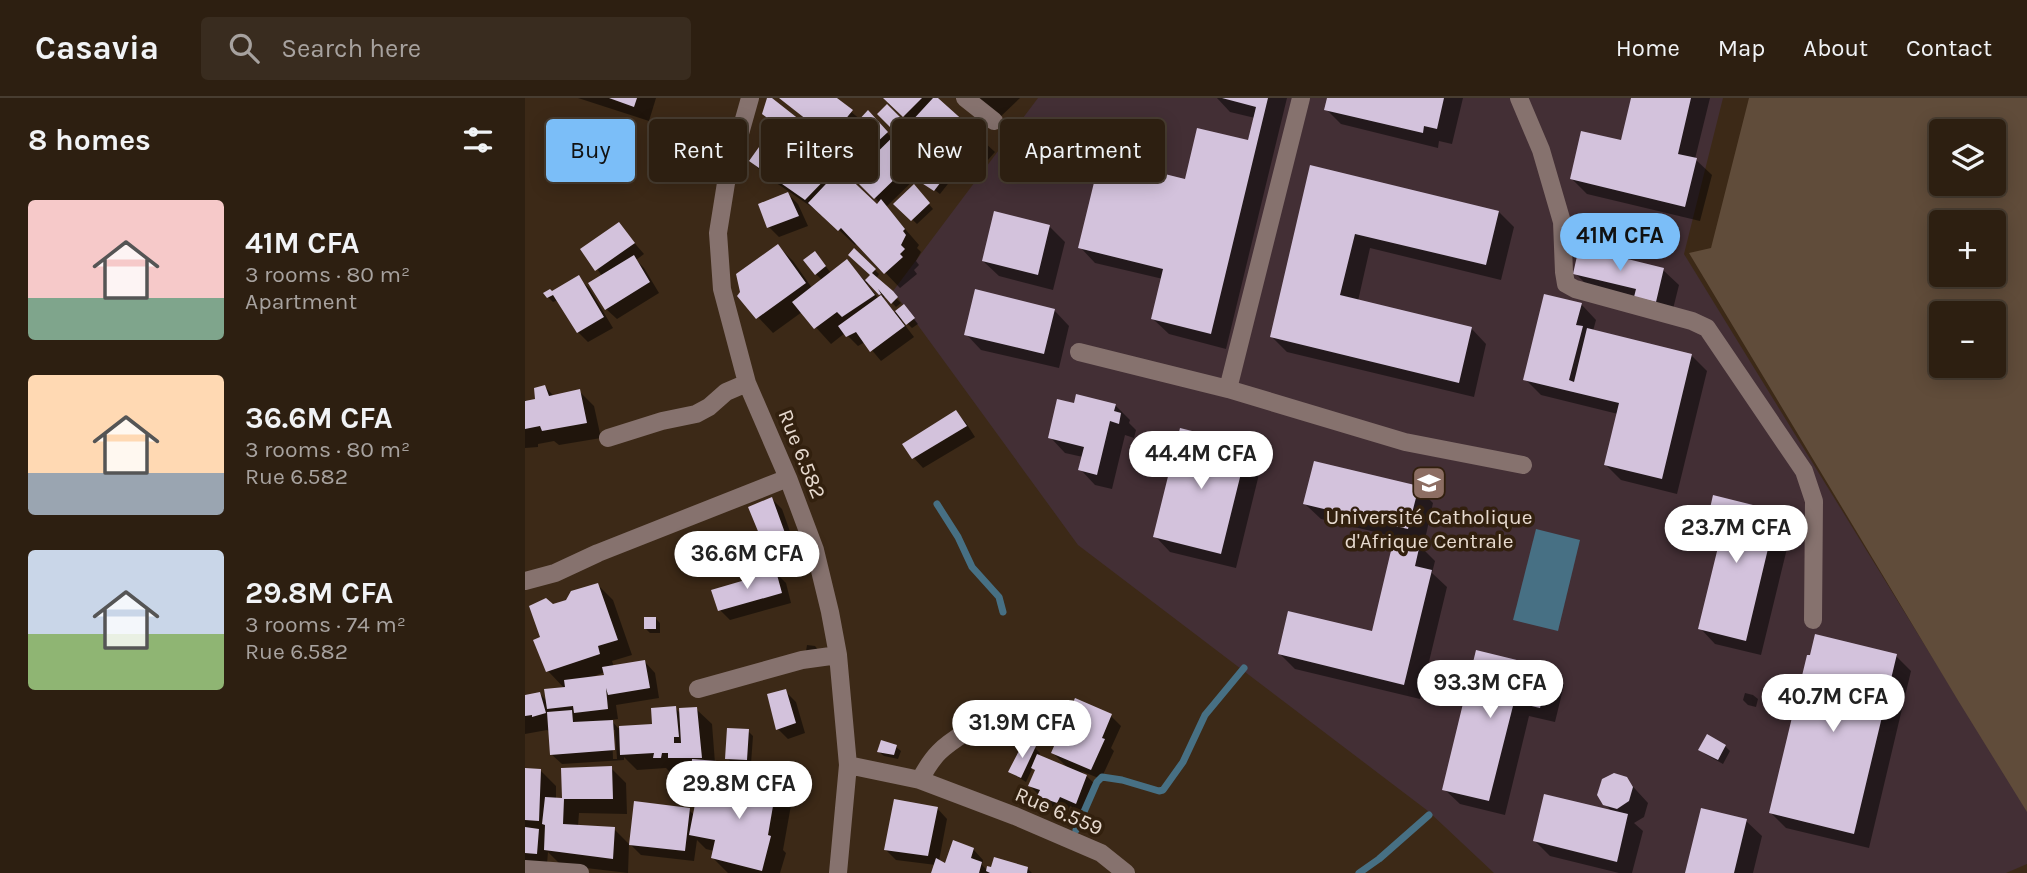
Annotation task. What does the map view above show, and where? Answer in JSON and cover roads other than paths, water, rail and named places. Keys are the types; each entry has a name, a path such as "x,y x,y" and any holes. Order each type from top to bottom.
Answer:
{"street":[{"name":"Rue 6.582","path":"750,98 726,183 718,233 722,289 747,383 788,478 815,550 830,612 838,655 848,765 838,873"},
{"path":"965,98 994,121"},
{"path":"1228,389 1301,98"},
{"path":"1518,98 1541,150 1562,222 1566,284 1575,289 1692,321 1707,328 1804,471 1814,502 1813,620"},
{"path":"1079,352 1228,389 1405,442 1523,465"},
{"path":"608,438 662,421 696,414 726,392 747,383"},
{"path":"525,581 555,573 788,478"},
{"path":"698,689 802,660 838,655"},
{"path":"920,780 930,761 945,745 966,732"},
{"name":"Rue 6.559","path":"848,765 920,780 1067,837 1101,853 1126,873"},
{"path":"525,869 580,873"}],"water":[{"path":"1536,529 1580,540 1558,631 1513,620"}],"waterway":[{"path":"937,504 958,537 972,567 999,597 1003,612"},
{"path":"1076,830 1097,782 1102,777 1163,790 1183,762 1205,715 1244,668"},
{"path":"1359,873 1429,815"}],"place":[{"name":"Université Catholique d'Afrique Centrale","path":"1429,483"}]}
